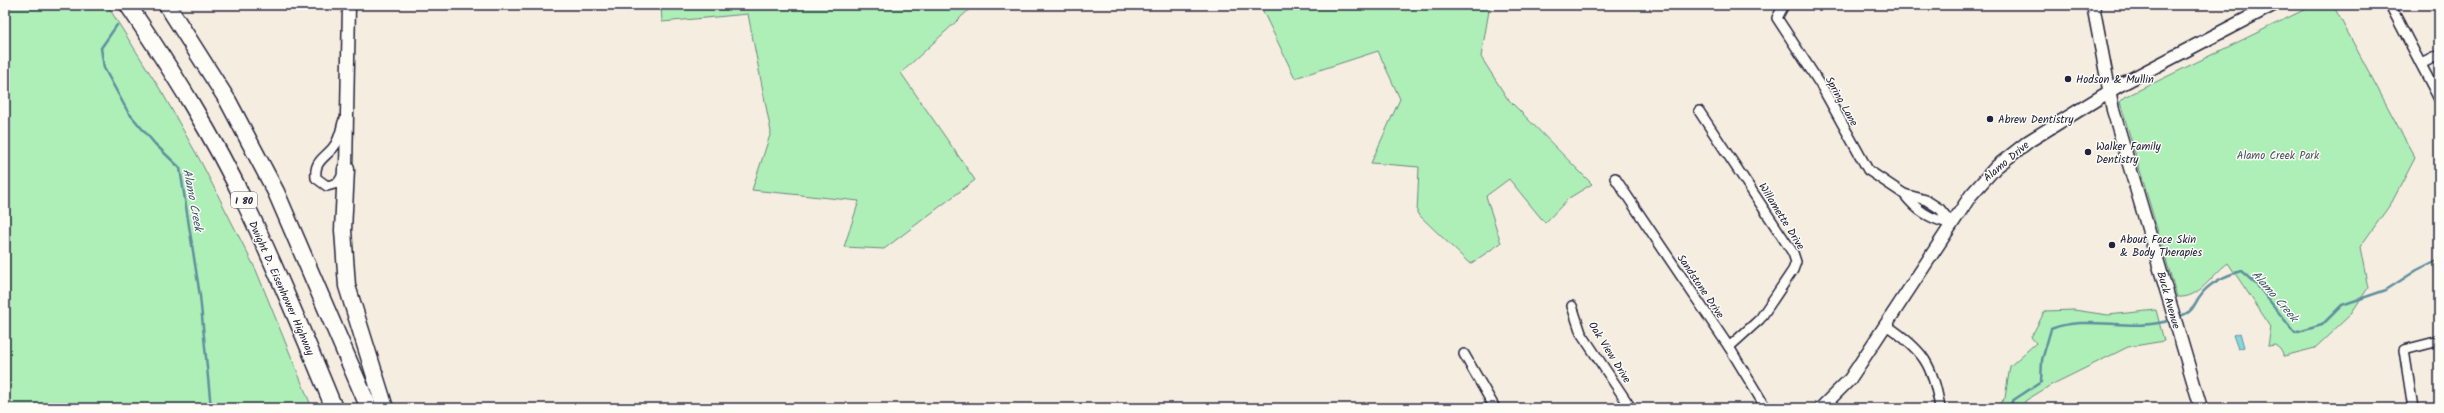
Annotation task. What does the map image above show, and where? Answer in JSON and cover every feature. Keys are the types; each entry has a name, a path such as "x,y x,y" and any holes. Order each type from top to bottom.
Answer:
{"highway":[{"name":"Dwight D. Eisenhower Highway","path":"128,5 175,77 218,150 246,204 334,408"},
{"path":"167,5 228,101 276,192 369,408"},
{"path":"346,168 343,230 347,286 385,408"}],"main road":[{"path":"346,168 349,5"},
{"name":"Buck Avenue","path":"2093,5 2109,92 2201,408"},
{"name":"Alamo Drive","path":"1822,408 1850,379 1952,224 1983,181 2017,150 2109,92 2273,5"}],"street":[{"path":"2390,5 2439,99"},
{"name":"Spring Lane","path":"1783,7 1777,18 1822,87 1861,160 1878,178 1904,194 1926,200 1940,209 1952,224"},
{"path":"2421,64 2439,55"},
{"path":"346,109 340,134 333,148 317,163 315,170 316,178 321,183 332,186 338,183 346,168"},
{"name":"Willamette Drive","path":"1699,111 1793,253 1796,262 1793,270 1760,319 1728,347"},
{"name":"Sandstone Drive","path":"1615,178 1728,347 1766,408"},
{"name":"Oak View Drive","path":"1572,306 1581,333 1631,408"},
{"path":"1886,325 1917,348 1924,358 1936,385 1940,408"},
{"path":"2413,408 2404,350 2439,341"},
{"path":"1464,354 1495,408"}],"green space":[{"path":"5,5 107,5 163,94 202,164 256,270 312,408 5,408"},
{"path":"661,5 974,5 901,73 975,180 884,249 844,247 859,201 752,190 771,132 748,14 662,22"},
{"path":"1260,5 1490,5 1481,57 1507,98 1592,184 1569,198 1545,223 1509,179 1486,196 1501,243 1470,264 1417,213 1419,167 1371,163 1400,99 1378,51 1295,78"},
{"name":"Alamo Creek Park","path":"2314,5 2333,5 2415,158 2392,202 2360,247 2368,288 2350,315 2315,348 2284,356 2280,349 2275,345 2268,346 2271,327 2228,263 2198,291 2185,297 2177,297 2120,102 2125,97"},
{"path":"2074,310 2108,315 2156,310 2164,341 2128,347 2051,385 2025,401 2024,408 1995,408 2005,398 2010,366 2036,343 2031,337 2045,311"}],"water":[{"path":"2240,333 2244,347 2238,349 2233,335"}],"waterway":[{"name":"Alamo Creek","path":"117,25 101,48 104,68 128,112 155,144 180,168 200,296 211,408"},
{"name":"Alamo Creek","path":"2177,317 2188,313 2203,292 2211,285 2225,277 2241,271 2257,285 2295,333 2322,325 2342,305 2386,290 2417,270 2439,259"},
{"name":"Alamo Creek","path":"2010,408 2012,401 2041,382 2042,360 2051,329 2080,323 2140,325 2156,324 2171,320"}],"place":[{"name":"Hodson & Mullin","path":"2068,79"},
{"name":"Abrew Dentistry","path":"1990,119"},
{"name":"Walker Family Dentistry","path":"2088,152"},
{"name":"About Face Skin & Body Therapies","path":"2112,245"}]}
